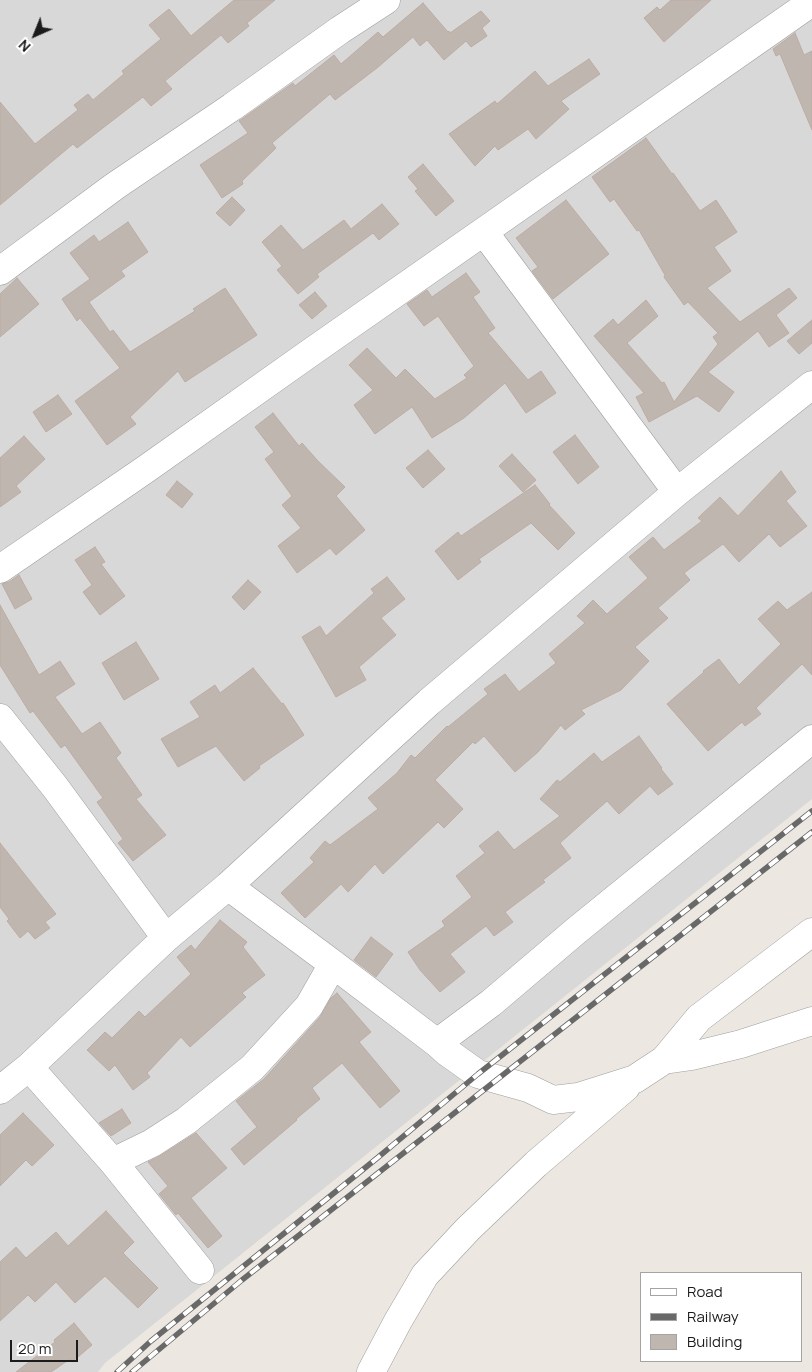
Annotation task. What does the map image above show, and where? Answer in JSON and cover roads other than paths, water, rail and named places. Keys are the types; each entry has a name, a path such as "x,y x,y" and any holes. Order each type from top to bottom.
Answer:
{"street":[{"path":"0,271 114,186 386,0"},
{"path":"0,569 146,469 812,2"},
{"path":"484,232 677,492"},
{"path":"0,1090 28,1067 166,938 228,886 429,702 677,492 812,385"},
{"path":"0,718 55,787 166,938"},
{"path":"437,1043 490,1003 812,739"},
{"path":"228,886 334,964 437,1043 456,1060 478,1074 528,1088 553,1100 578,1097 635,1079"},
{"path":"371,1372 425,1275 468,1230 536,1164 635,1079 664,1060 699,1018 812,932"},
{"path":"113,1162 152,1143 186,1121 252,1068 309,1006 334,964"},
{"path":"664,1060 692,1056 741,1044 812,1021"},
{"path":"28,1067 113,1162 200,1270"}],"railway":[{"path":"117,1372 151,1341 478,1074 812,811"},
{"path":"132,1372 242,1280 812,832"}]}
